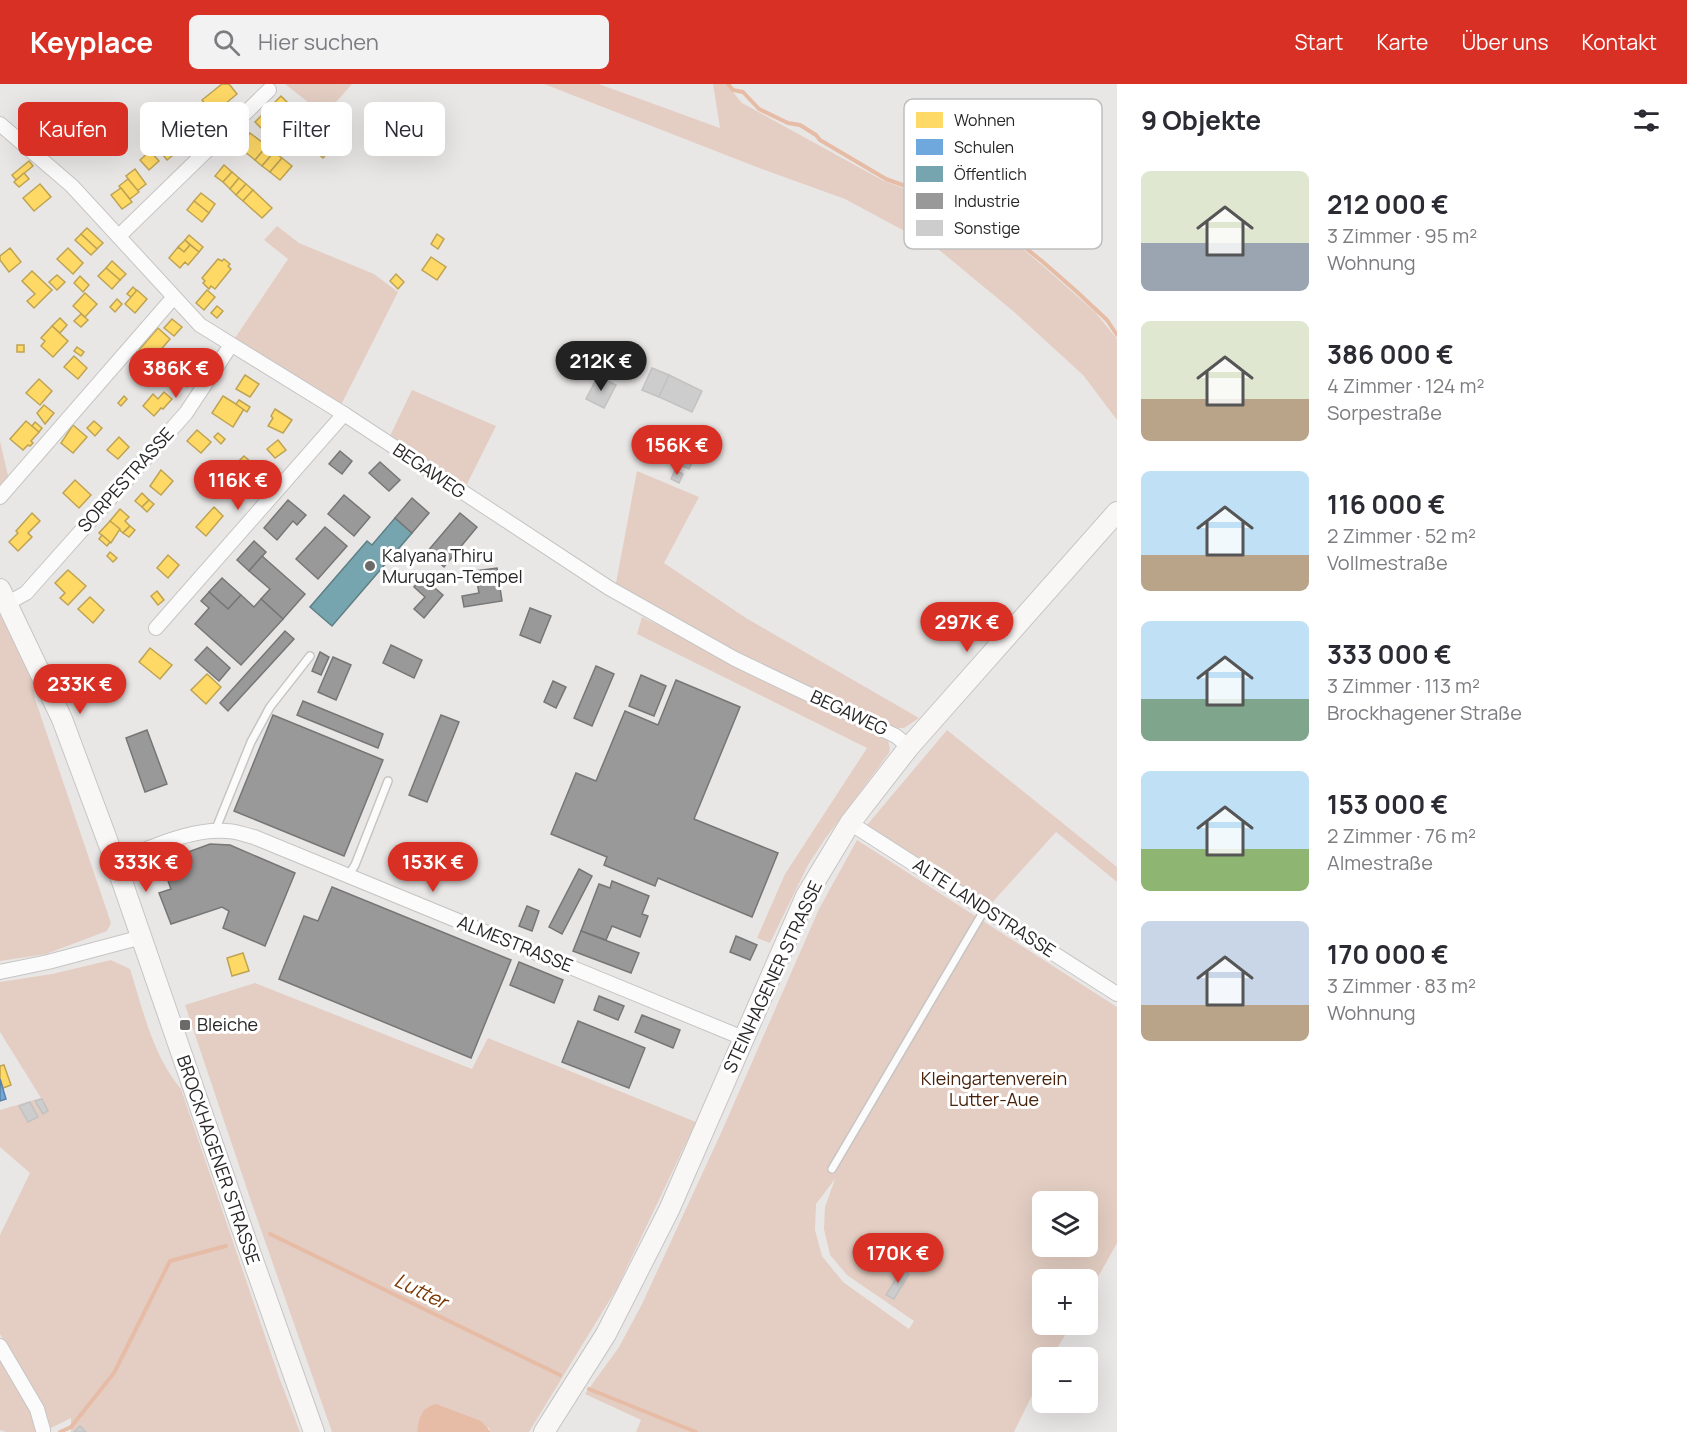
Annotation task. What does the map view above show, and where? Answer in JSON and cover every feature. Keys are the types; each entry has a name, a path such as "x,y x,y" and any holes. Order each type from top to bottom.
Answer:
{"main road":[{"name":"STEINHAGENER STRASSE","path":"544,1432 606,1334 654,1241 806,896 850,823 909,747 1117,512"},
{"name":"BROCKHAGENER STRASSE","path":"4,596 62,719 115,861 314,1432"}],"street":[{"path":"119,236 269,90"},
{"name":"BEGAWEG","path":"0,124 72,186 200,325 344,414 609,588 735,659 896,736 909,747"},
{"path":"0,497 173,298"},
{"name":"SORPESTRASSE","path":"4,596 26,593 186,413 231,345"},
{"path":"156,628 344,414"},
{"name":"ALTE LANDSTRASSE","path":"850,823 1117,994"},
{"name":"ALMESTRASSE","path":"115,861 178,838 206,831 229,831 254,837 743,1038"},
{"path":"0,972 142,937"},
{"path":"0,1346 37,1410 43,1430"}],"lane":[{"path":"215,831 251,742 270,707 310,656"},
{"path":"348,876 355,865 388,781"},
{"path":"832,1169 985,909"}],"green space":[{"path":"285,84 352,84 336,102 308,102"},
{"path":"544,84 599,84 720,128 713,84 726,84 742,103 882,180 904,189 904,231 845,199"},
{"path":"277,226 299,243 374,274 398,292 340,407 235,338 288,259 264,240"},
{"path":"938,249 1023,249 1095,312 1117,339 1117,420 1083,375 1013,311"},
{"path":"412,390 496,426 466,486 389,438"},
{"path":"0,441 9,480 0,490"},
{"path":"637,471 699,497 664,563 746,618 919,718 904,728 895,728 717,643 616,583"},
{"path":"0,614 33,683 35,699 111,923 107,931 46,954 0,961"},
{"path":"642,617 888,741 889,753 808,865 770,943 757,938 785,874 867,748 637,634"},
{"path":"947,730 1117,867 1117,882 1056,832 989,906 877,836 867,825"},
{"name":"Kleingartenverein Lutter-Aue","path":"857,840 1117,1007 1117,1243 1098,1277 1098,1269 1032,1269 1032,1335 1065,1335 1058,1347 1032,1347 1032,1395 1014,1432 636,1432 641,1420 585,1394 619,1347 642,1304 721,1133 819,909","holes":["835,1179 825,1207 824,1229 830,1255 847,1275 914,1321 909,1329 843,1282 822,1256 815,1230 816,1204"]},
{"path":"111,960 130,969 156,1047 171,1076 181,1089 279,1377 300,1432 71,1432 71,1418 49,1429 41,1407 24,1374 0,1334 0,1235 30,1173 0,1147 0,1110 41,1098 0,1032 0,982 52,974"},
{"path":"255,983 472,1069 488,1038 696,1122 617,1288 529,1432 491,1432 489,1428 421,1414 417,1432 332,1432 185,1005"},
{"path":"0,1355 33,1410 39,1432 0,1430"}],"shaded area":[{"path":"436,1404 481,1421 491,1432 417,1432 424,1411"}],"building: Wohnen":[{"path":"222,84 229,84 237,94 227,102 204,102 202,100"},
{"path":"281,96 287,102 275,102"},
{"path":"261,116 261,128 255,122"},
{"path":"249,134 261,141 261,153 255,160 249,155"},
{"path":"261,153 261,156 271,156 262,166 255,160"},
{"path":"144,156 154,156 159,161 149,170 140,160"},
{"path":"271,156 282,158 270,172 262,166"},
{"path":"282,158 292,166 280,180 270,172"},
{"path":"29,161 33,166 16,180 12,175"},
{"path":"224,165 232,172 223,182 215,176"},
{"path":"135,169 146,184 137,191 126,176"},
{"path":"232,172 239,178 230,189 223,182"},
{"path":"24,173 29,179 19,187 14,182"},
{"path":"239,178 246,184 236,195 230,189"},
{"path":"128,179 139,192 130,199 119,186"},
{"path":"40,184 51,197 34,211 23,198"},
{"path":"246,184 253,190 243,201 236,195"},
{"path":"121,188 132,202 122,209 111,195"},
{"path":"253,190 272,208 262,218 243,201"},
{"path":"201,193 215,204 209,213 194,201"},
{"path":"194,201 209,213 202,222 187,210"},
{"path":"87,228 103,243 97,249 81,234"},
{"path":"81,234 97,249 91,255 75,240"},
{"path":"437,234 444,239 438,249 431,244"},
{"path":"189,235 203,247 199,252 185,240"},
{"path":"185,240 190,245 184,252 178,247"},
{"path":"190,245 199,252 188,265 185,262 180,268 169,258 178,247 184,252"},
{"path":"10,248 21,262 9,272 0,260 0,256"},
{"path":"68,248 83,263 73,274 57,259"},
{"path":"431,257 446,267 437,280 422,270"},
{"path":"218,259 222,261 224,259 230,264 228,266 231,269 215,289 211,286 209,289 203,283 205,281 202,278"},
{"path":"112,261 126,274 120,280 106,268"},
{"path":"106,268 120,280 112,289 98,276"},
{"path":"32,271 52,290 34,308 27,301 35,294 22,281"},
{"path":"396,274 404,282 398,289 390,281"},
{"path":"57,275 65,282 57,290 49,282"},
{"path":"80,276 89,285 83,292 74,283"},
{"path":"133,287 137,291 131,297 127,294"},
{"path":"137,290 147,299 135,313 125,304"},
{"path":"207,290 215,297 204,310 196,303"},
{"path":"85,293 97,304 85,317 73,306"},
{"path":"117,299 122,304 115,312 110,307"},
{"path":"217,306 223,311 217,318 211,313"},
{"path":"81,314 88,320 81,327 74,321"},
{"path":"60,318 67,325 60,333 52,326"},
{"path":"172,319 182,327 174,336 164,328"},
{"path":"52,326 68,341 53,357 41,346 45,341 41,338"},
{"path":"158,328 170,339 151,361 139,350"},
{"path":"17,345 24,345 24,352 17,352"},
{"path":"77,347 84,352 81,356 74,351"},
{"path":"202,349 210,357 203,365 195,357"},
{"path":"189,352 200,362 188,376 177,366"},
{"path":"74,356 87,368 78,379 64,367"},
{"path":"158,361 167,369 160,377 151,369"},
{"path":"177,366 180,369 174,376 171,373"},
{"path":"180,369 193,380 187,387 170,374 174,376"},
{"path":"245,375 259,384 250,397 236,389"},
{"path":"39,379 52,391 40,405 26,393"},
{"path":"164,392 172,399 154,416 143,406 153,394 158,399"},
{"path":"124,396 127,399 121,406 118,403"},
{"path":"223,396 244,409 233,427 212,413"},
{"path":"239,400 250,407 247,412 236,404"},
{"path":"44,405 54,413 45,424 37,413"},
{"path":"275,409 292,420 283,433 268,426"},
{"path":"26,421 39,432 31,441 33,443 23,450 10,439"},
{"path":"94,421 102,428 95,436 87,428"},
{"path":"35,422 42,428 39,432 32,426"},
{"path":"73,425 87,437 73,453 61,443"},
{"path":"197,430 211,442 201,453 187,441"},
{"path":"218,433 225,439 221,444 214,437"},
{"path":"119,437 129,447 118,459 107,450"},
{"path":"278,440 286,450 275,458 267,449"},
{"path":"244,456 251,462 247,467 239,461"},
{"path":"242,468 256,481 245,492 232,480"},
{"path":"161,470 173,481 161,495 150,486"},
{"path":"75,480 91,495 79,508 63,493"},
{"path":"142,493 149,500 142,507 135,501"},
{"path":"149,500 154,504 147,512 142,507"},
{"path":"214,507 223,516 206,536 196,527"},
{"path":"120,509 129,517 125,521 130,526 123,533 110,521"},
{"path":"32,513 40,521 28,533 32,537 18,551 9,542"},
{"path":"110,521 120,529 111,543 99,533"},
{"path":"130,526 135,530 129,537 123,533"},
{"path":"102,535 110,542 107,546 99,539"},
{"path":"110,552 117,558 113,562 107,556"},
{"path":"168,555 179,565 168,578 157,568"},
{"path":"68,570 86,586 68,605 60,598 65,593 55,583"},
{"path":"157,591 164,600 158,605 151,596"},
{"path":"90,597 104,610 93,623 78,609"},
{"path":"150,648 172,665 160,679 139,662"},
{"path":"207,674 221,687 206,704 191,690"},
{"path":"243,953 249,971 232,976 227,958"},
{"path":"4,1065 11,1085 3,1088 0,1066"}],"building: Schulen":[{"path":"0,1079 6,1099 0,1101"}],"building: Öffentlich":[{"path":"395,518 412,533 332,626 310,607 367,541 372,545"}],"building: Industrie":[{"path":"340,451 352,461 342,474 329,464"},
{"path":"380,462 400,480 389,491 369,473"},
{"path":"344,495 370,517 354,536 328,514"},
{"path":"412,498 429,513 412,533 395,518"},
{"path":"288,500 306,515 297,525 293,521 277,540 264,528"},
{"path":"460,513 477,527 444,567 427,552"},
{"path":"325,527 347,546 318,579 296,559"},
{"path":"254,541 266,552 249,571 237,560"},
{"path":"262,556 305,594 283,619 261,599 270,589 249,571"},
{"path":"497,568 502,601 464,607 462,596 479,593 475,571"},
{"path":"422,577 443,595 424,618 414,609 425,597 414,587"},
{"path":"222,578 241,595 228,609 209,592"},
{"path":"209,592 228,609 241,595 254,607 261,599 283,619 241,665 195,624 209,608 201,601"},
{"path":"530,608 551,616 540,643 520,635"},
{"path":"285,631 294,639 228,711 220,703"},
{"path":"391,645 422,660 414,678 383,663"},
{"path":"207,647 230,668 219,681 195,660"},
{"path":"320,652 329,657 321,675 312,671"},
{"path":"333,657 351,665 336,700 318,692"},
{"path":"596,666 614,674 592,726 574,718"},
{"path":"641,675 666,686 654,716 629,706"},
{"path":"676,680 740,707 694,819 778,853 752,917 658,878 655,886 604,865 607,857 551,834 576,773 596,781 625,711 658,725"},
{"path":"553,681 566,687 556,708 544,702"},
{"path":"303,701 383,734 378,748 297,715"},
{"path":"273,715 383,760 344,856 234,811"},
{"path":"441,715 459,722 427,802 409,795"},
{"path":"147,730 167,784 145,792 126,738"},
{"path":"210,844 230,845 295,873 265,946 223,928 229,911 222,907 171,924 159,893 171,889 161,862"},
{"path":"579,869 592,876 562,934 549,927"},
{"path":"612,881 649,896 642,914 648,916 640,937 612,926 606,940 581,931 599,884 610,888"},
{"path":"332,887 511,960 471,1058 279,979 304,916 318,921"},
{"path":"527,906 539,911 532,931 519,926"},
{"path":"581,931 639,953 631,973 573,951"},
{"path":"736,936 757,945 750,960 730,952"},
{"path":"519,962 563,980 554,1003 510,985"},
{"path":"599,996 624,1006 618,1020 594,1010"},
{"path":"642,1015 680,1030 673,1048 635,1032"},
{"path":"578,1021 645,1048 629,1088 562,1062"}],"building: Sonstige":[{"path":"652,368 669,375 659,397 642,390"},
{"path":"669,375 702,391 692,412 659,397"},
{"path":"598,376 616,385 604,408 586,399"},
{"path":"649,430 697,452 689,469 641,447"},
{"path":"675,470 683,474 679,483 671,479"},
{"path":"42,1099 48,1111 43,1114 35,1101"},
{"path":"30,1102 38,1117 28,1122 19,1106"},
{"path":"910,1260 920,1266 917,1272 907,1265"},
{"path":"902,1269 909,1274 894,1299 886,1295"},
{"path":"80,1426 86,1432 74,1432"}],"waterway":[{"path":"728,84 733,90 743,92 759,109 788,123 800,125 820,140 886,179 904,185"},
{"path":"1027,249 1107,320 1117,335"},
{"name":"Lutter","path":"270,1234 560,1375"},
{"name":"Lutter","path":"60,1432 71,1427 114,1373 170,1261 226,1246"},
{"name":"Lutter","path":"589,1389 696,1432"}],"place":[{"name":"Kalyana Thiru Murugan-Tempel","path":"370,566"},
{"name":"Bleiche","path":"185,1025"}]}
